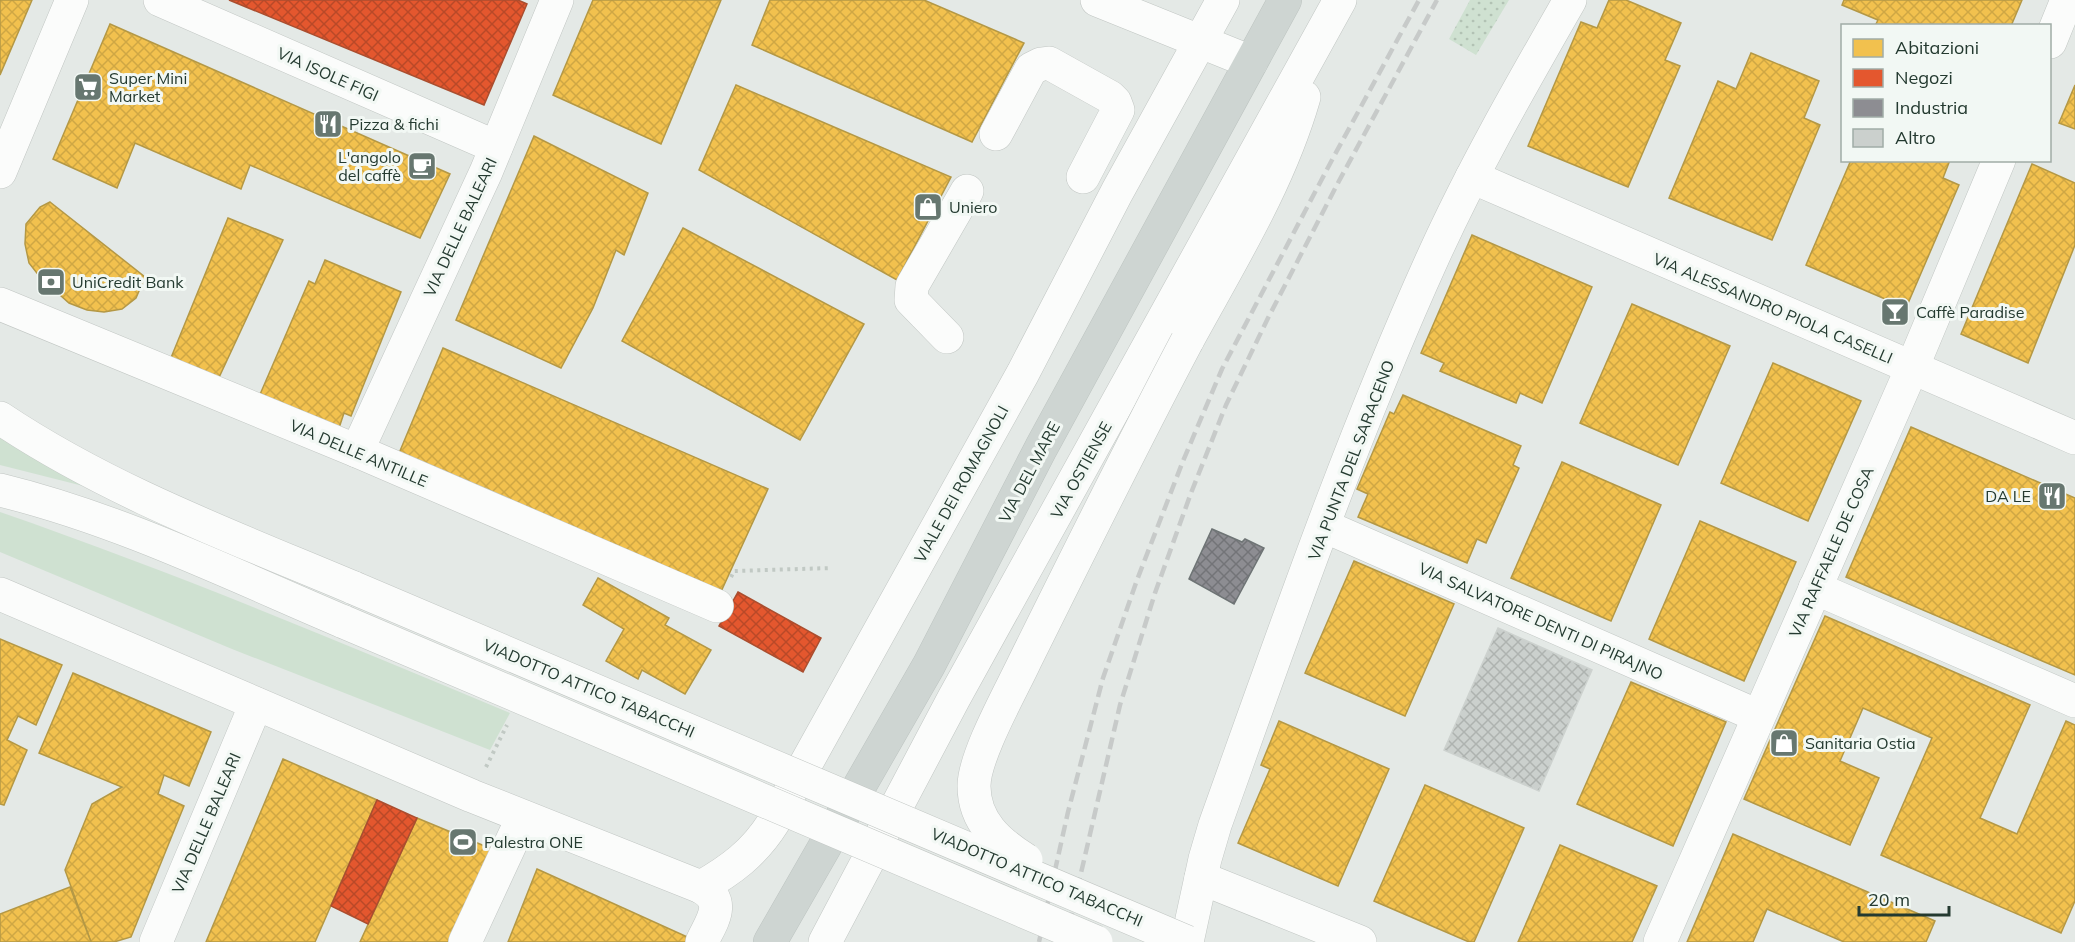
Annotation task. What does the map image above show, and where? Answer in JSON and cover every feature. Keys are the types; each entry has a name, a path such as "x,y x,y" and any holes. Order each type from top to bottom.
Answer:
{"main road":[{"name":"VIA DEL MARE","path":"770,942 924,674 1041,448 1285,0"}],"street":[{"path":"0,172 72,0"},
{"name":"VIA ISOLE FIGI","path":"160,0 496,147"},
{"name":"VIA DELLE BALEARI","path":"357,451 496,147 557,0"},
{"path":"1097,0 1251,62"},
{"name":"VIALE DEI ROMAGNOLI","path":"701,887 739,863 756,847 773,824 1023,373 1117,192 1223,0"},
{"name":"VIA OSTIENSE","path":"825,942 954,698 1340,0"},
{"name":"VIA PUNTA DEL SARACENO","path":"1187,942 1215,825 1324,526 1394,348 1472,177 1570,0"},
{"path":"2051,37 2067,0"},
{"path":"1081,896 1007,848 991,833 980,816 974,778 988,740 1114,479 1276,175 1300,110 1318,40"},
{"path":"996,134 1031,69 1049,63 1110,97 1115,102 1118,111 1083,177"},
{"name":"VIA RAFFAELE DE COSA","path":"1660,942 1912,368 1998,162"},
{"name":"VIA ALESSANDRO PIOLA CASELLI","path":"1472,177 2075,438"},
{"path":"947,337 911,300 910,293 967,192"},
{"name":"VIA DELLE ANTILLE","path":"0,304 357,451 717,606"},
{"name":"VIADOTTO ATTICO TABACCHI","path":"0,417 46,448 113,483 354,588 1187,942"},
{"path":"0,490 71,510 128,530 1096,942"},
{"name":"VIA SALVATORE DENTI DI PIRAJNO","path":"1324,526 1758,716"},
{"path":"1815,588 2075,701"},
{"path":"0,594 523,818 701,887 708,891 717,904 714,917 702,942"},
{"name":"VIA DELLE BALEARI","path":"156,942 256,704"},
{"path":"465,942 523,818"},
{"path":"1201,878 1360,942"}],"path":[{"path":"717,606 734,571 832,568"},
{"path":"472,796 509,721"}],"green space":[{"path":"1470,0 1509,0 1476,55 1449,39"},
{"path":"0,430 99,490 0,465"},
{"path":"0,512 193,583 510,713 490,750 232,649 0,552"}],"building: Abitazioni":[{"path":"0,0 32,0 0,75"},
{"path":"593,0 721,0 661,144 553,95"},
{"path":"770,0 924,0 1024,43 972,142 752,45"},
{"path":"1609,0 1626,0 1681,23 1665,60 1680,66 1628,187 1528,146 1581,22 1597,28"},
{"path":"1844,0 2022,0 2012,24 1876,24 1878,20 1842,5"},
{"path":"110,24 450,174 420,238 250,165 241,189 135,143 117,188 53,159"},
{"path":"1751,53 1819,81 1804,118 1820,125 1772,240 1669,198 1718,81 1736,89"},
{"path":"736,85 951,177 897,280 699,170"},
{"path":"2075,85 2075,129 2059,123"},
{"path":"534,136 648,193 624,255 616,250 593,308 561,368 456,320"},
{"path":"1850,162 1949,162 1943,178 1959,185 1906,308 1806,265"},
{"path":"2032,164 2075,183 2075,245 2028,363 1961,334"},
{"path":"50,202 145,277 136,298 122,309 104,312 87,310 69,303 40,277 29,263 25,244 26,224 40,207"},
{"path":"228,218 283,240 215,386 168,365"},
{"path":"683,228 864,324 800,440 622,341"},
{"path":"1472,235 1592,287 1542,403 1520,393 1516,403 1440,371 1444,363 1421,353"},
{"path":"325,260 401,292 351,416 344,413 337,434 258,399 309,281 315,284"},
{"path":"1632,304 1730,346 1678,465 1580,423"},
{"path":"443,348 768,489 719,596 397,458"},
{"path":"1773,363 1861,401 1808,521 1721,483"},
{"path":"1403,395 1521,446 1513,465 1519,468 1486,543 1477,539 1467,563 1358,517 1368,494 1357,489 1390,412 1394,414"},
{"path":"1911,427 2075,498 2075,675 1846,577"},
{"path":"1562,462 1661,505 1611,621 1511,578"},
{"path":"1700,521 1796,562 1744,681 1649,639"},
{"path":"1354,561 1454,604 1405,716 1305,673"},
{"path":"598,578 669,618 665,625 711,650 685,694 642,670 638,679 606,661 624,629 583,605"},
{"path":"1825,616 2030,705 1980,818 2017,834 2066,721 2075,725 2075,901 2061,933 1881,855 1932,738 1863,708 1840,761 1879,778 1850,845 1744,799"},
{"path":"0,639 62,665 36,725 18,716 7,740 27,750 4,805 0,804"},
{"path":"73,673 211,732 189,786 164,775 158,794 184,806 131,937 114,942 91,942 65,870 92,804 122,787 39,753"},
{"path":"1631,682 1726,722 1673,846 1577,804"},
{"path":"1279,721 1389,769 1338,886 1238,843 1270,769 1261,765"},
{"path":"283,759 377,800 315,942 206,942"},
{"path":"1425,785 1524,828 1474,942 1469,942 1374,901"},
{"path":"417,818 499,852 458,942 360,942"},
{"path":"1733,834 1935,921 1926,942 1844,942 1767,909 1753,942 1687,942"},
{"path":"1560,845 1657,886 1632,942 1518,942"},
{"path":"537,869 694,940 694,942 508,942"},
{"path":"70,887 91,942 0,942 0,914"}],"building: Negozi":[{"path":"229,0 518,0 527,4 484,105"},
{"path":"738,592 821,638 803,672 719,626"},
{"path":"377,800 417,818 368,924 331,906"}],"building: Industria":[{"path":"1212,529 1242,542 1245,539 1264,548 1234,604 1189,579"}],"building: Altro":[{"path":"1498,628 1592,670 1539,791 1444,750"}],"railway":[{"path":"1039,942 1068,812 1103,678 1137,580 1183,461 1222,369 1419,0"},
{"path":"1065,942 1120,705 1155,593 1191,493 1226,405 1268,318 1437,0"}],"place":[{"name":"Super Mini Market","path":"88,87"},
{"name":"Pizza & fichi","path":"328,124"},
{"name":"L'angolo del caffè","path":"422,166"},
{"name":"Uniero","path":"928,207"},
{"name":"UniCredit Bank","path":"51,282"},
{"name":"Caffè Paradise","path":"1895,312"},
{"name":"DA LE","path":"2052,496"},
{"name":"Sanitaria Ostia","path":"1784,743"},
{"name":"Palestra ONE","path":"463,842"}]}
